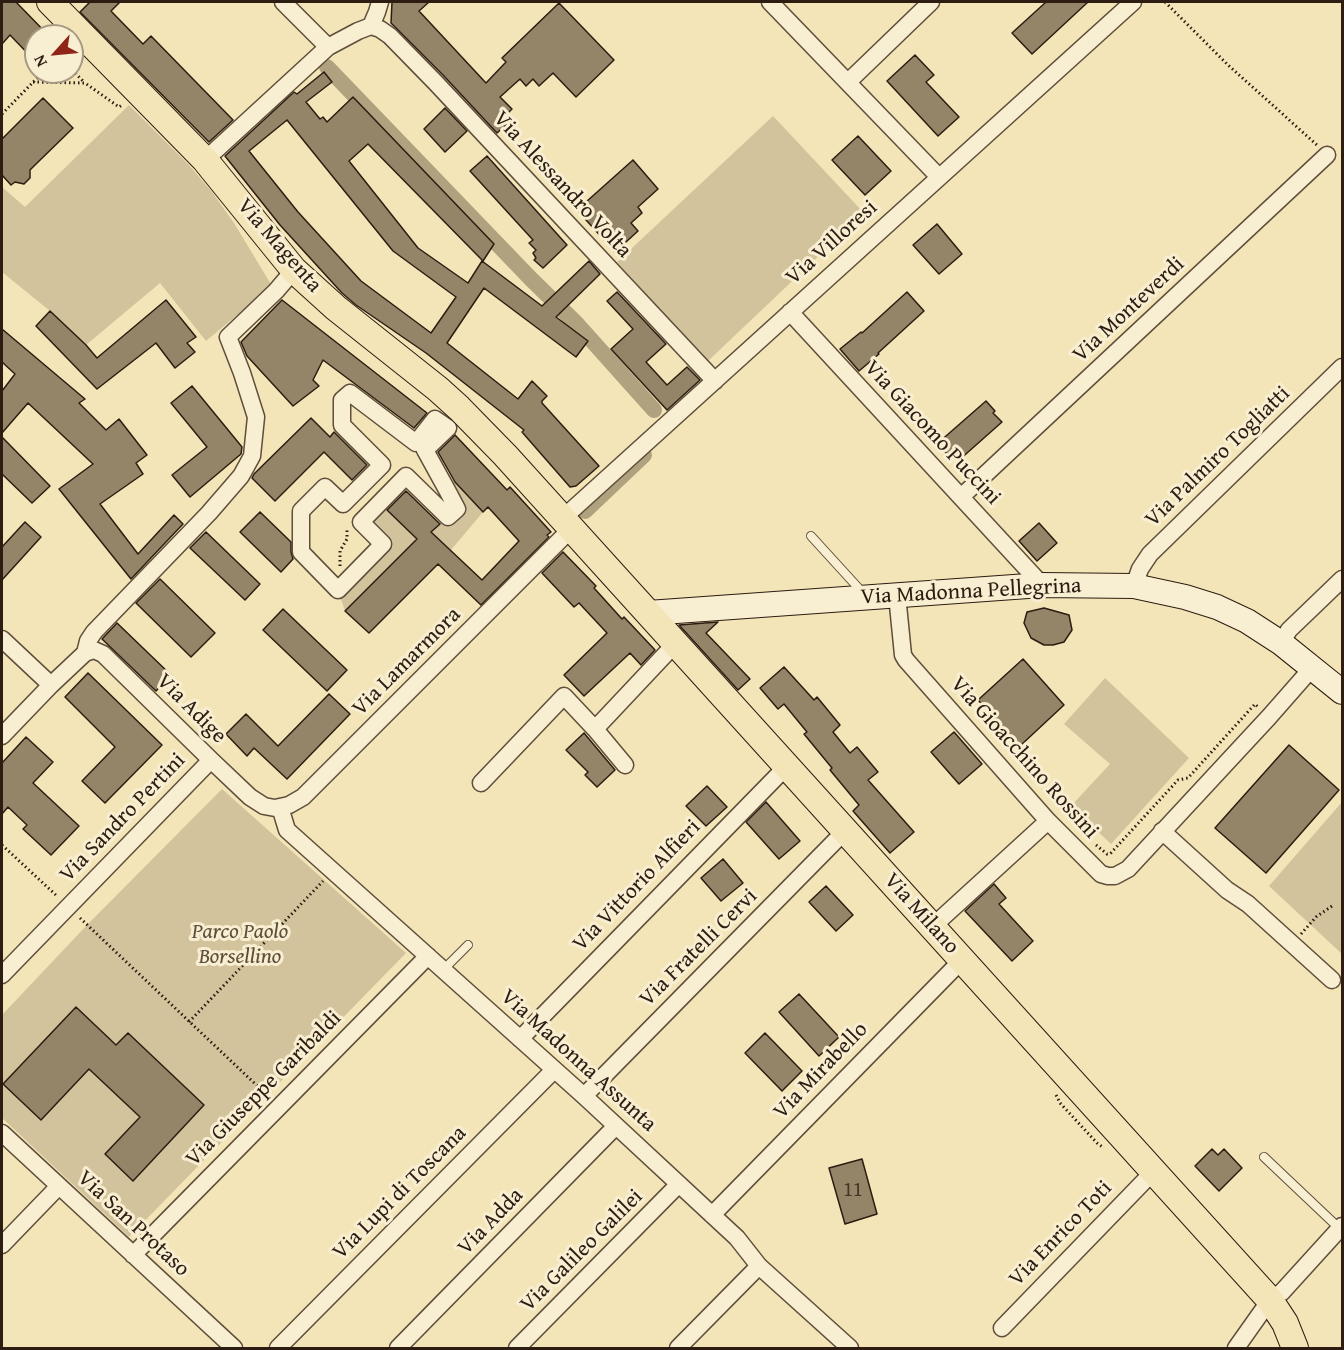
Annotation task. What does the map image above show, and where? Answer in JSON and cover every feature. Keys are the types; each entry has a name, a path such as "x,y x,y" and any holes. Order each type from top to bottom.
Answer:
{"main road":[{"name":"Via Magenta","path":"50,2 205,159 294,270 336,308 450,400 505,455 567,524"},
{"name":"Via Milano","path":"567,524 1270,1300 1285,1323 1295,1348"}],"street":[{"path":"283,2 328,47"},
{"path":"205,159 328,47 371,26 380,2"},
{"path":"770,2 939,177"},
{"path":"848,82 931,2"},
{"name":"Via Villoresi","path":"567,524 715,381 1133,2"},
{"name":"Via Alessandro Volta","path":"371,26 390,36 427,74 715,381"},
{"name":"Via Monteverdi","path":"961,497 1327,155"},
{"path":"2,736 85,653 88,641 94,632 209,513 241,476 252,456 256,417 228,337 276,291 294,270"},
{"name":"Via Giacomo Puccini","path":"790,312 1042,585"},
{"name":"Via Palmiro Togliatti","path":"1134,586 1140,569 1150,554 1342,367"},
{"path":"351,393 416,443 435,419 448,428 424,450 457,509 448,517 406,476 361,522 383,544 338,590 334,585 301,552 301,511 325,487 343,504 382,465 342,425 342,400 351,393"},
{"name":"Via Lamarmora","path":"272,807 289,805 303,797 567,524"},
{"path":"1281,643 1288,630 1342,579"},
{"name":"Via Madonna Pellegrina","path":"648,613 1042,585 1134,586 1185,597 1247,621 1281,643 1342,692"},
{"name":"Via Gioacchino Rossini","path":"897,595 903,655 906,660 1048,821 1101,874 1115,876 1128,869 1312,668"},
{"path":"2,639 51,685"},
{"path":"595,729 675,644"},
{"name":"Via Adige","path":"85,653 94,650 103,654 250,797 272,807"},
{"path":"481,783 564,696 625,765"},
{"name":"Via Sandro Pertini","path":"2,975 211,760"},
{"name":"Via Vittorio Alfieri","path":"520,1039 787,766"},
{"name":"Via Madonna Assunta","path":"272,807 287,830 584,1096 737,1238 759,1266 850,1348"},
{"path":"932,927 1048,821"},
{"name":"Via Fratelli Cervi","path":"584,1096 846,831"},
{"path":"1162,831 1332,980"},
{"name":"Via Giuseppe Garibaldi","path":"133,1255 428,956"},
{"name":"Via Mirabello","path":"712,1215 962,960"},
{"name":"Via Lupi di Toscana","path":"278,1348 554,1070"},
{"name":"Via Adda","path":"398,1348 616,1126"},
{"name":"Via San Protaso","path":"2,1133 234,1348"},
{"name":"Via Enrico Toti","path":"1002,1328 1154,1171"},
{"name":"Via Galileo Galilei","path":"517,1348 679,1184"},
{"path":"2,1245 59,1186"},
{"path":"1236,1348 1270,1300 1282,1292 1341,1227"},
{"path":"678,1348 759,1266"}],"lane":[{"path":"811,536 867,597"},
{"path":"443,970 468,945"},
{"path":"1264,1157 1341,1227"}],"path":[{"path":"1165,2 1228,64 1327,155"},
{"path":"85,83 119,107 127,102"},
{"path":"2,114 31,84"},
{"path":"334,585 339,580 340,551 347,539 347,523"},
{"path":"1090,839 1110,854 1178,780 1188,778 1255,705 1269,717"},
{"name":"Via Sandro Pertini","path":"2,845 68,906"},
{"path":"189,1022 333,870"},
{"path":"68,906 278,1107"},
{"path":"1293,944 1310,923 1332,906"}],"green space":[{"path":"129,105 189,165 212,192 234,223 272,286 206,341 160,283 86,345 50,311 2,272 2,187 25,207"},
{"path":"773,116 864,213 708,361 617,262"},
{"path":"425,450 483,512 451,550 431,532 441,522 399,481 448,517 456,509"},
{"path":"379,502 417,539 345,611 338,590 383,544 361,522"},
{"path":"1105,678 1189,758 1111,844 1071,806 1110,764 1064,724"},
{"name":"Parco Paolo Borsellino","path":"222,789 406,953 129,1237 2,1118 2,1015 87,925","holes":["76,1007 116,1045 128,1033 204,1105 133,1180 105,1154 140,1117 89,1069"]},
{"path":"1342,802 1342,954 1269,886"}],"building":[{"path":"2,2 16,2 37,24 24,24 24,50 10,35 2,44"},
{"path":"90,2 120,2 111,11 143,44 151,36 233,120 209,142 80,12"},
{"path":"392,2 429,2 419,11 486,83 506,62 502,58 559,3 614,60 576,97 553,73 539,86 533,79 526,86 520,79 500,97 512,109 504,117 509,122 497,133 391,23"},
{"path":"1046,2 1088,2 1032,54 1012,33"},
{"path":"915,55 934,75 926,82 959,117 938,136 887,81"},
{"path":"324,72 332,82 306,102 320,119 323,117 327,122 353,97 494,244 483,261 368,144 349,161 418,248 468,283 482,261 542,306 589,261 600,274 556,317 588,341 576,357 484,288 447,343 518,399 532,381 547,396 542,403 599,466 576,486 570,487 522,432 524,430 426,353 342,293 280,225 225,156 294,92 297,94","holes":["287,120 393,251 456,297 431,333 361,281 298,212 249,151"]},
{"path":"43,98 73,128 30,170 30,178 24,184 15,182 11,185 2,175 2,139"},
{"path":"445,108 467,131 445,152 424,129"},
{"path":"858,136 891,171 865,195 832,160"},
{"path":"487,156 567,245 543,268 534,260 536,258 533,253 536,250 529,243 533,240 470,171"},
{"path":"633,160 658,189 638,207 642,213 631,223 638,231 615,252 577,210"},
{"path":"937,224 962,254 939,274 913,245"},
{"path":"617,292 666,344 646,362 667,385 687,367 700,380 667,410 611,349 633,329 607,301"},
{"path":"907,292 924,311 859,371 840,349 862,333"},
{"path":"166,300 196,337 187,343 195,352 175,368 156,343 97,389 36,326 50,311 97,358"},
{"path":"282,300 427,413 414,428 323,360 313,380 319,386 293,406 247,356 241,342"},
{"path":"2,329 85,399 79,403 106,430 119,419 147,455 136,463 143,474 100,504 138,554 174,515 183,524 131,579 59,489 93,464 28,403 2,433 2,391 15,374 2,362"},
{"path":"192,386 242,447 241,454 190,497 172,475 207,447 171,403"},
{"path":"986,401 1002,422 958,461 952,454 949,457 938,443"},
{"path":"311,418 330,437 334,432 367,465 352,480 324,452 275,501 252,478"},
{"path":"455,435 507,490 510,487 551,532 547,535 549,537 481,605 438,564 369,633 345,611 417,539 387,510 406,491 440,524 431,532 482,580 519,541 488,507 483,512 455,482 438,452"},
{"path":"2,437 50,486 32,503 2,474"},
{"path":"260,512 291,542 293,559 281,572 240,532"},
{"path":"25,522 41,537 2,580 2,547"},
{"path":"1039,523 1057,543 1037,561 1019,541"},
{"path":"206,532 260,584 245,600 190,548"},
{"path":"563,552 596,586 594,588 622,619 624,617 655,650 641,665 630,653 584,696 564,675 607,633 579,603 574,607 542,573"},
{"path":"160,579 215,633 191,657 136,603"},
{"path":"1044,608 1069,615 1072,630 1064,642 1044,645 1031,638 1024,623 1027,612"},
{"path":"283,609 347,670 327,691 263,630"},
{"path":"718,622 706,633 750,679 738,690 679,625"},
{"path":"117,623 171,675 156,691 102,639"},
{"path":"1023,659 1064,705 1020,746 978,700"},
{"path":"784,667 814,700 817,697 840,725 833,732 850,753 857,747 878,772 868,780 914,832 890,853 853,811 859,805 804,734 807,732 784,704 778,709 760,688"},
{"path":"88,673 162,745 105,803 82,781 115,747 65,697"},
{"path":"329,694 350,714 287,779 254,748 247,756 226,734 246,714 278,746"},
{"path":"954,732 982,764 959,784 931,752"},
{"path":"584,733 615,770 597,787 585,775 588,772 566,750"},
{"path":"26,737 53,762 33,783 79,826 51,855 23,829 27,825 8,807 2,814 2,763"},
{"path":"1289,745 1339,790 1266,873 1215,828"},
{"path":"707,786 727,807 706,826 686,806"},
{"path":"766,802 800,841 779,859 746,822"},
{"path":"723,859 743,883 721,901 701,878"},
{"path":"994,884 1006,898 999,904 1033,941 1012,961 965,911"},
{"path":"826,886 853,915 836,931 809,902"},
{"path":"799,994 839,1037 819,1056 779,1012"},
{"path":"76,1007 116,1045 128,1033 204,1105 133,1181 105,1154 140,1117 89,1069 41,1120 3,1084"},
{"path":"765,1033 802,1071 782,1091 745,1053"},
{"path":"1212,1149 1218,1155 1224,1149 1242,1168 1219,1191 1195,1166"},
{"path":"862,1159 877,1214 845,1224 829,1168"}],"waterway":[{"path":"327,67 577,324 654,410"},
{"path":"585,511 644,455"}]}
